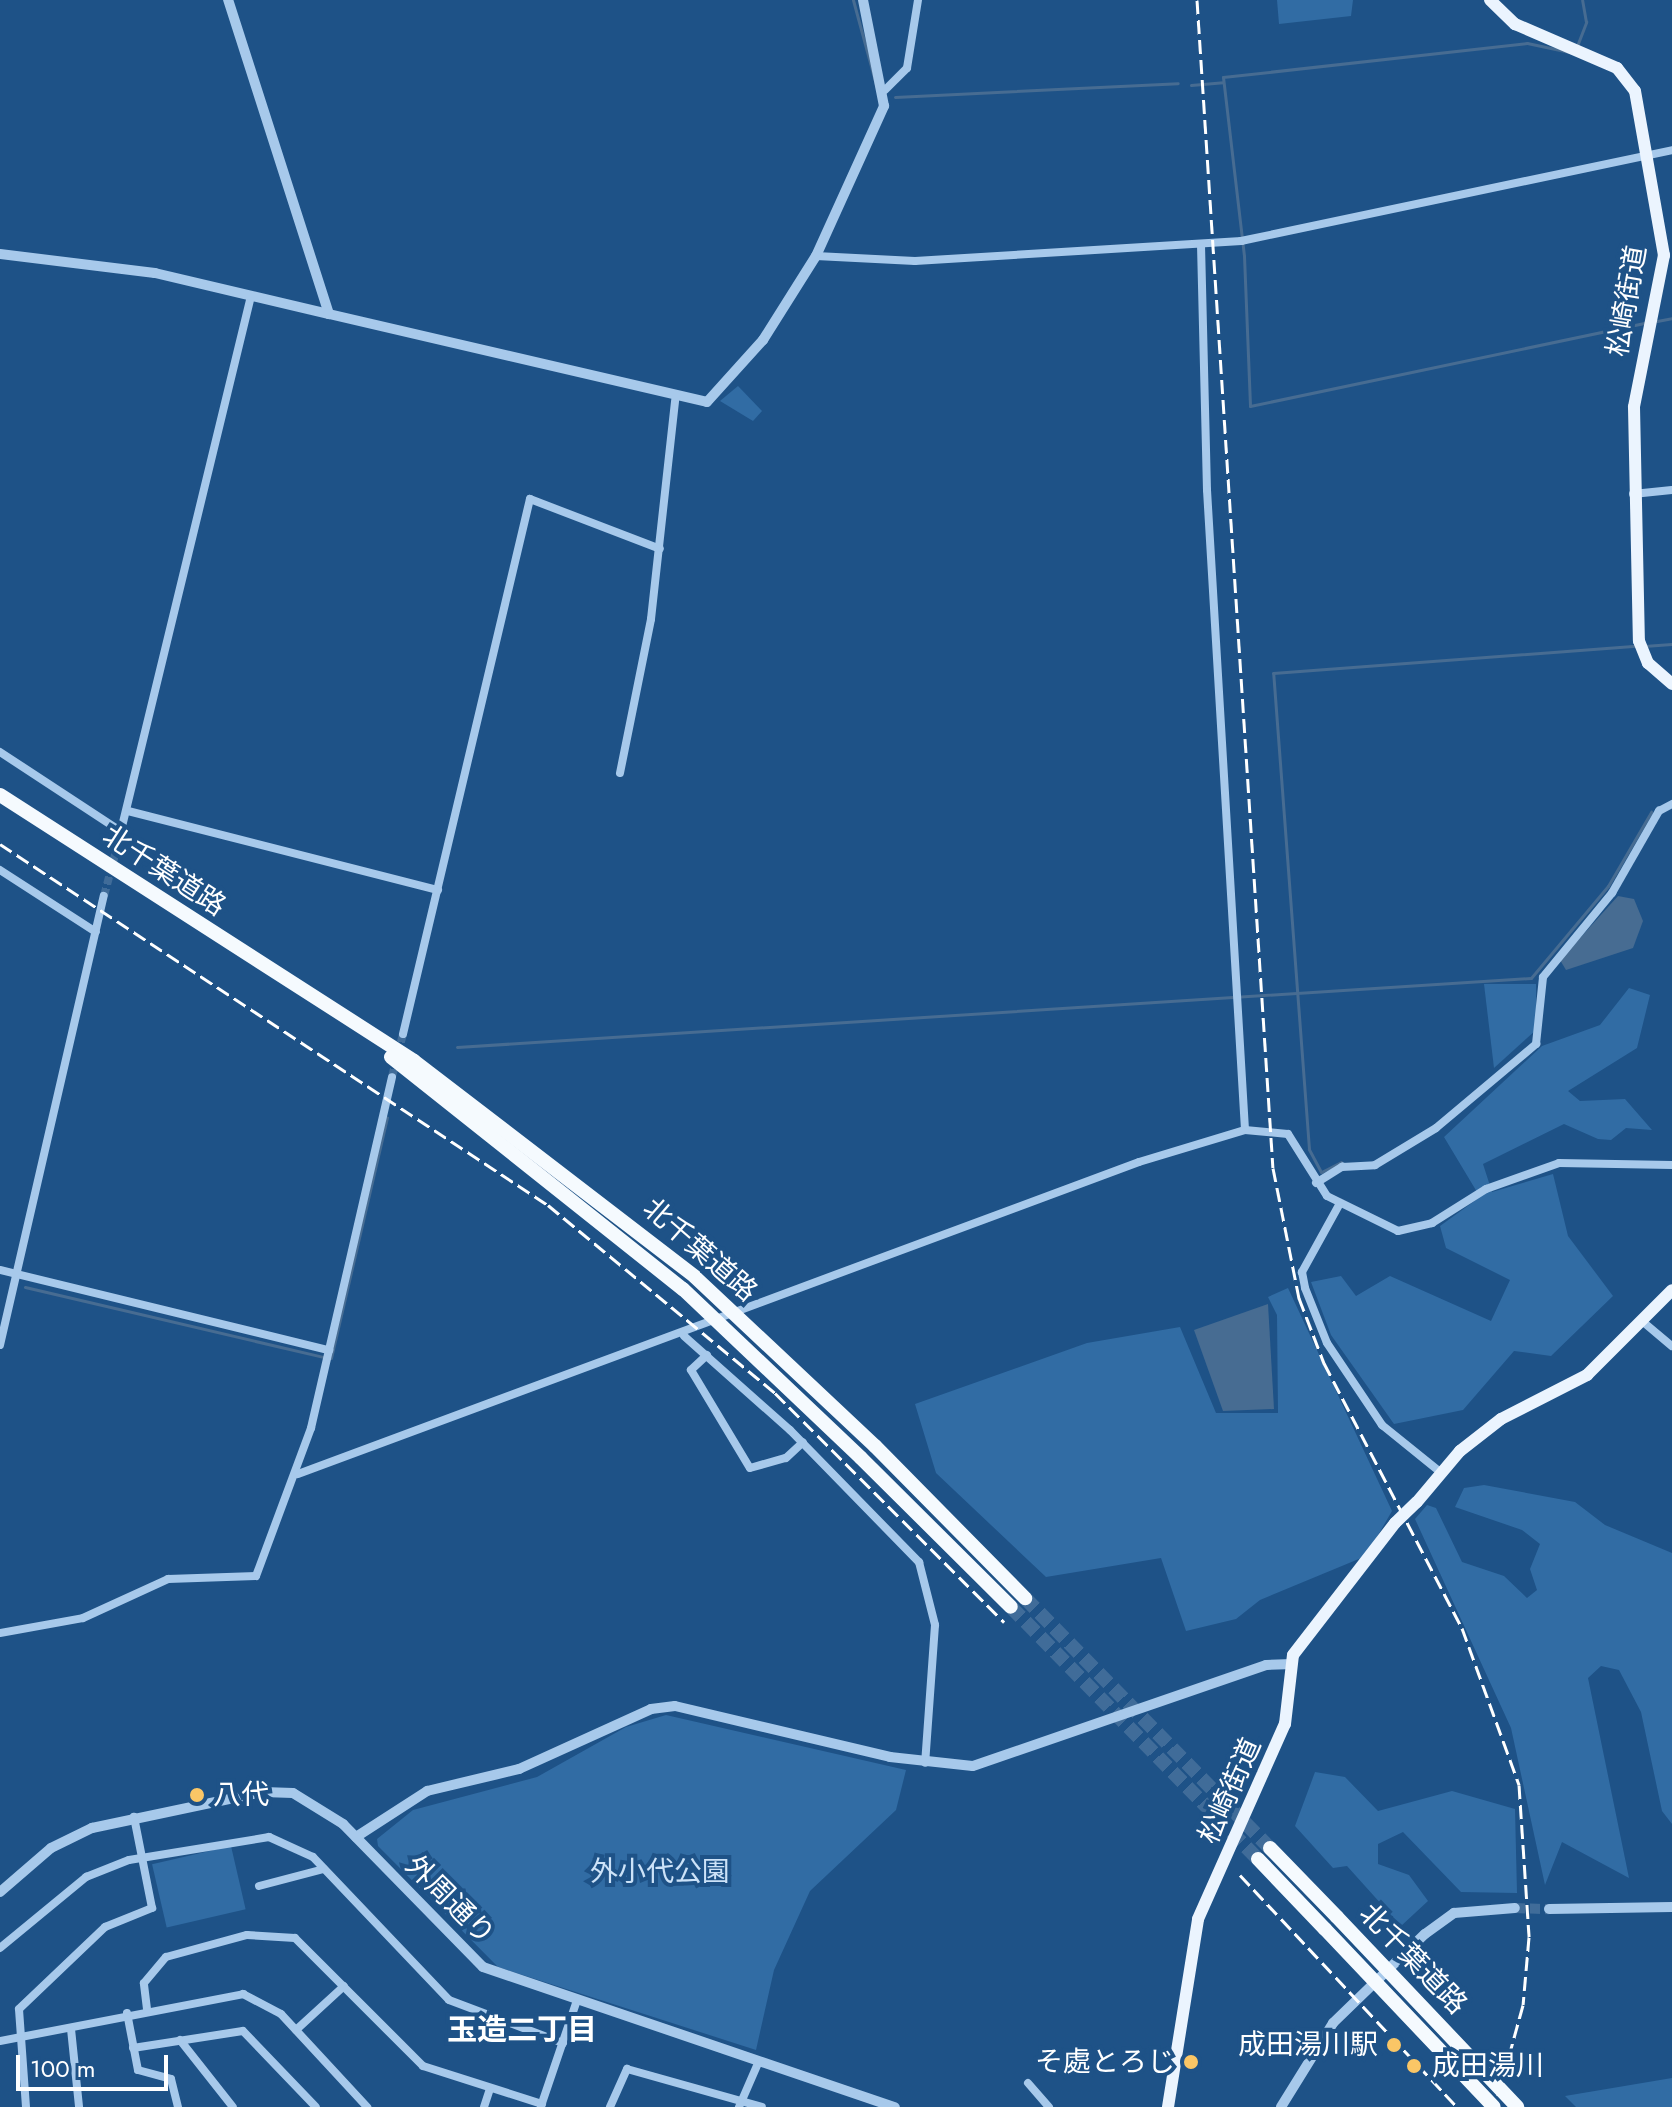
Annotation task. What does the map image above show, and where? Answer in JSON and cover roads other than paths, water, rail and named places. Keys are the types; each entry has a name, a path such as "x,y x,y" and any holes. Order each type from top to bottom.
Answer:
{"highway":[{"name":"北千葉道路","path":"0,795 300,990 532,1147 695,1277 875,1446 1025,1598"},
{"name":"北千葉道路","path":"300,990 524,1158 683,1289 861,1458 1011,1607"},
{"name":"北千葉道路","path":"1270,1848 1517,2107"},
{"name":"北千葉道路","path":"1258,1859 1494,2107"}],"main road":[{"name":"松崎街道","path":"1490,0 1515,24 1625,74 1648,155 1664,255 1634,407 1633,494 1640,649 1672,684"},
{"path":"1439,1471 1501,1419 1587,1375 1672,1290"},
{"name":"松崎街道","path":"1168,2107 1198,1919 1285,1724 1292,1664 1395,1523 1417,1502 1439,1471"}],"street":[{"path":"228,0 329,314"},
{"path":"863,0 885,90"},
{"path":"0,254 155,273 675,400 707,402 726,388 816,256 885,90 907,68 918,0"},
{"path":"816,256 915,261 1201,245 1672,150"},
{"path":"1201,245 1207,490 1245,1130"},
{"path":"117,847 251,296"},
{"path":"620,773 660,549 675,400"},
{"path":"1633,494 1672,490"},
{"path":"403,1034 530,499 660,549"},
{"path":"0,752 122,832"},
{"path":"1316,1183 1342,1167 1375,1165 1436,1128 1536,1044 1546,971 1612,893 1659,811 1672,804"},
{"path":"128,811 438,890"},
{"path":"0,870 96,932"},
{"path":"0,1345 19,1275 104,896"},
{"path":"0,1633 83,1618 168,1579 256,1576 298,1474 392,1077"},
{"path":"298,1474 684,1336 1139,1162 1245,1130 1288,1134 1316,1183 1339,1205 1408,1231 1486,1189 1559,1163 1672,1165"},
{"path":"1339,1205 1302,1272 1305,1288 1327,1343 1382,1425 1439,1471"},
{"path":"0,1270 329,1350"},
{"path":"1642,1321 1672,1346"},
{"path":"684,1336 803,1442 910,1548 926,1577 935,1625 925,1763"},
{"path":"707,1355 691,1370 750,1468 786,1458 803,1442"},
{"path":"356,1837 427,1791 519,1769 632,1713 675,1706 925,1763 999,1761 1266,1665 1292,1664"},
{"name":"外周通り","path":"0,1892 51,1848 134,1816 278,1791 310,1800 356,1837 483,1967 576,2003 890,2106"},
{"path":"26,2107 22,2037 25,2002 105,1927 152,1908 134,1816"},
{"path":"0,1948 72,1885 142,1858 254,1836 291,1844 324,1869 449,2000 563,2043"},
{"path":"259,1886 324,1869"},
{"path":"1549,1909 1672,1907"},
{"path":"1281,2107 1333,2023 1425,1934 1454,1913 1515,1908"},
{"path":"147,2009 144,1983 159,1962 247,1935 295,1938 423,2066 541,2106 576,2003"},
{"path":"296,2030 344,1986"},
{"path":"0,2041 71,2029 147,2009 243,1994 272,2007 367,2107"},
{"path":"127,2013 138,2070 175,2083 178,2107"},
{"path":"71,2029 79,2107"},
{"path":"133,2048 234,2029 252,2035 316,2107"},
{"path":"180,2040 233,2107"},
{"path":"740,2104 759,2061"},
{"path":"610,2107 627,2069 740,2104 762,2107"},
{"path":"1028,2083 1049,2107"},
{"path":"484,2107 490,2089"}],"waterway":[{"path":"853,0 879,96"},
{"path":"1577,46 1586,22 1582,0"},
{"path":"1574,53 1527,43 1223,77 1244,256 1250,406 1645,323"},
{"path":"1191,85 1223,82"},
{"path":"895,97 1178,83"},
{"path":"1657,321 1672,318"},
{"path":"1644,646 1672,644"},
{"path":"1341,1162 1321,1172 1309,1149 1273,673 1636,646"},
{"path":"457,1047 1531,978 1608,886 1651,812"},
{"path":"331,1358 387,1117"},
{"path":"25,1287 323,1357"}],"tunnel":[{"path":"104,896 117,847"},
{"path":"392,1077 403,1034"},
{"path":"1025,1598 1270,1848"},
{"path":"1011,1607 1258,1859"},
{"path":"1515,1908 1549,1909"}],"railway":[{"path":"1197,0 1273,1168 1299,1298 1324,1363 1462,1628 1519,1785 1529,1937 1523,2005 1495,2107"},
{"path":"0,844 548,1205 775,1393 1004,1622"},
{"path":"1240,1875 1457,2107"}],"place":[{"name":"八代","path":"197,1795"},
{"name":"成田湯川駅","path":"1394,2045"},
{"name":"そ處とろじ","path":"1191,2062"},
{"name":"成田湯川","path":"1414,2066"}],"district":[{"name":"玉造二丁目","path":"522,2030"}],"park label":[{"name":"外小代公園","path":"660,1872"}]}
